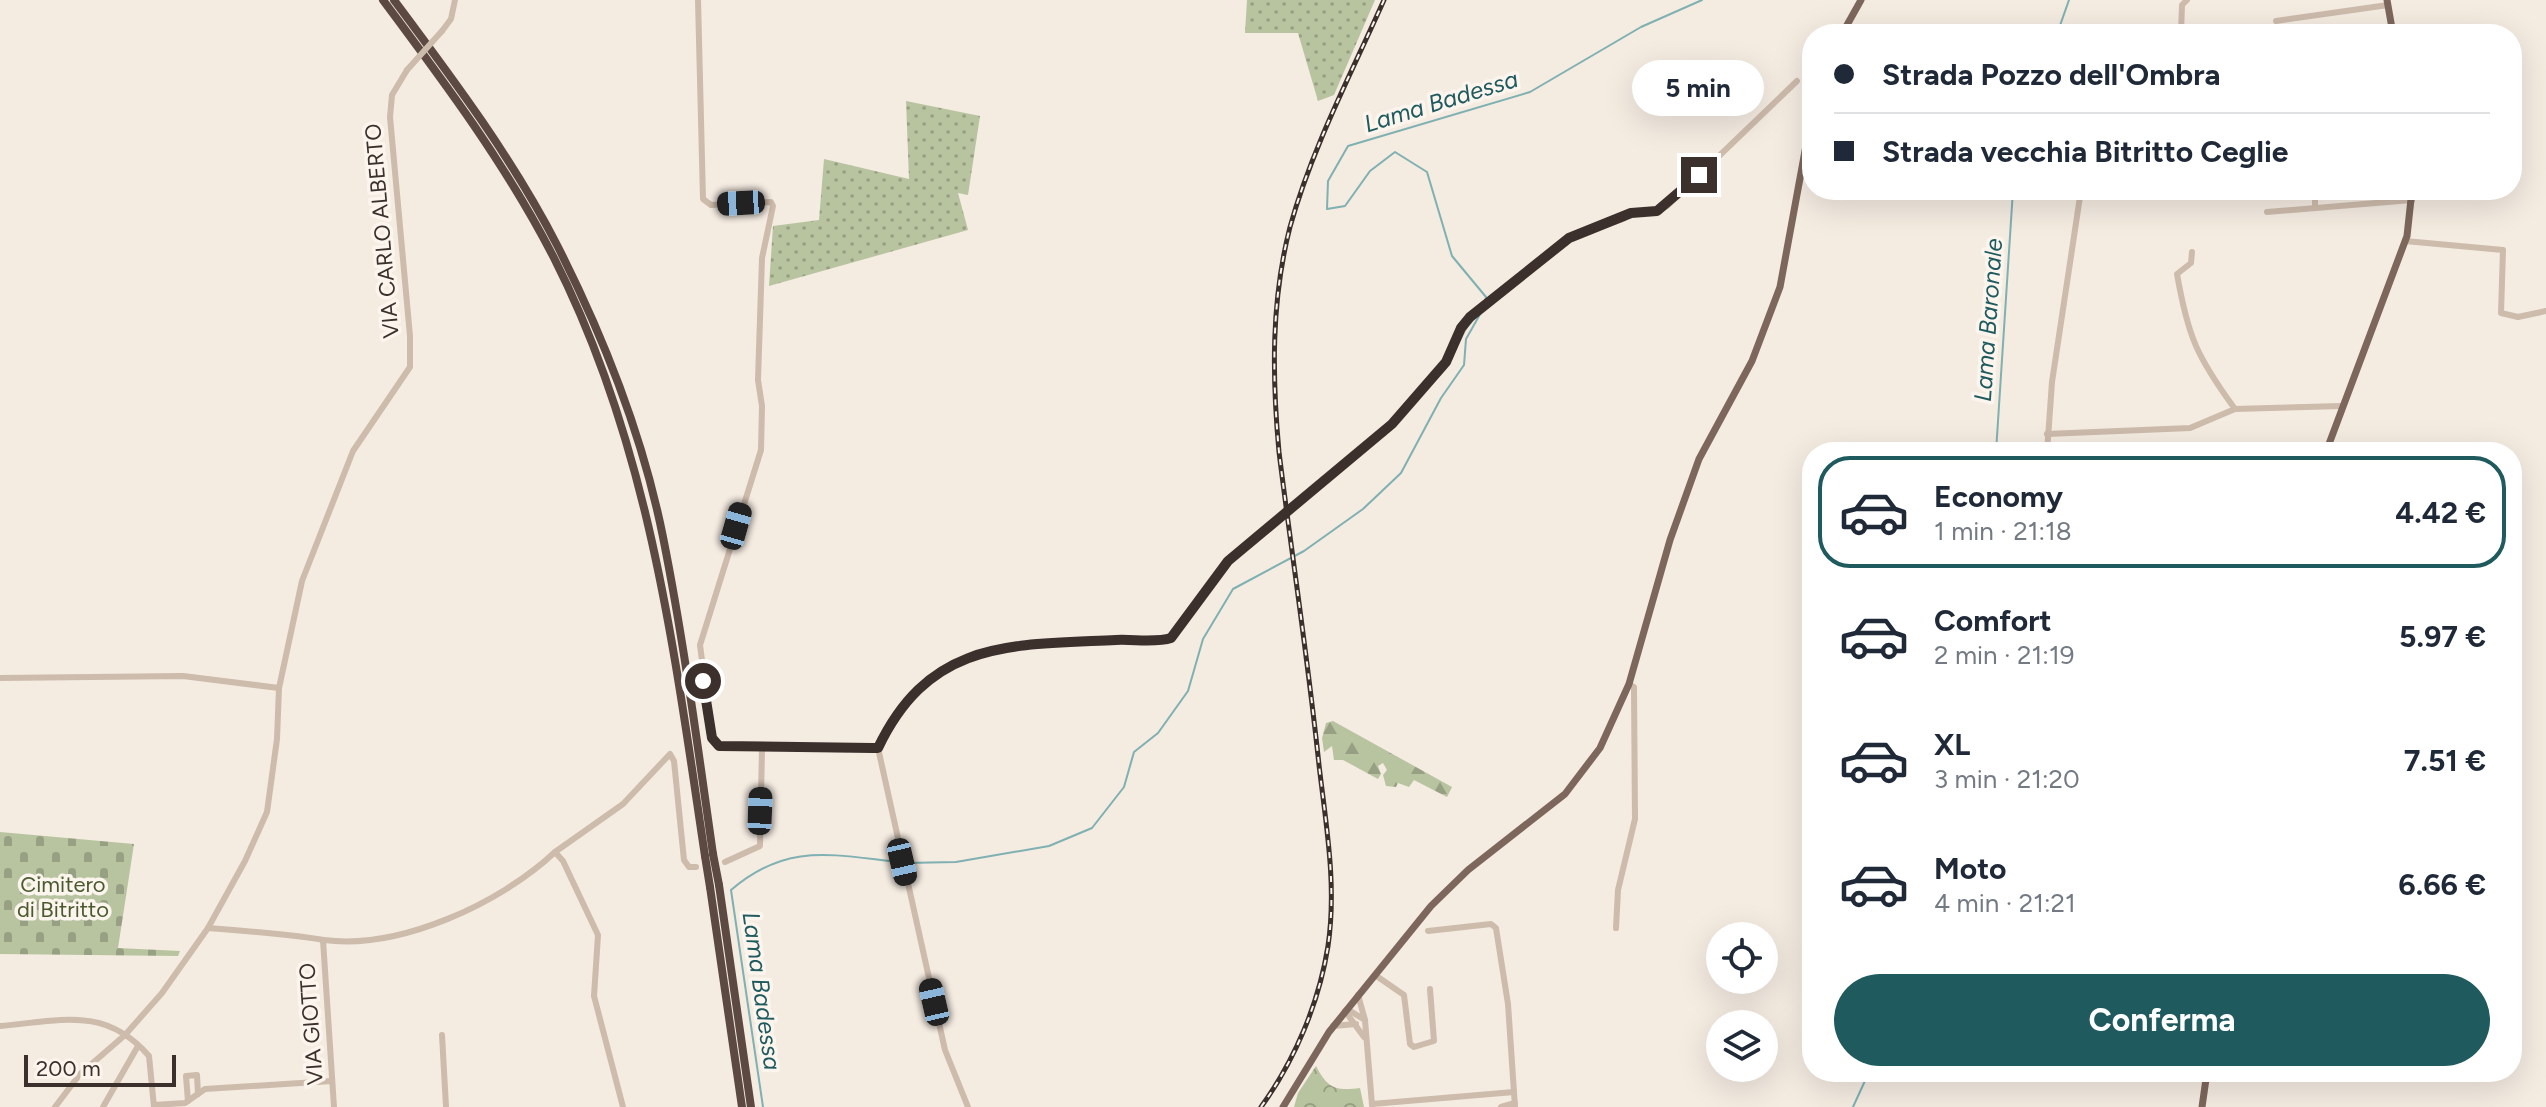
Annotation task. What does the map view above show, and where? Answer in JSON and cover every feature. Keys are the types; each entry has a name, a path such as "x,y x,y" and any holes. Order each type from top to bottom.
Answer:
{"highway":[{"path":"383,0 458,103 525,206 555,260 604,374 655,544 751,1107"},
{"path":"394,0 455,82 535,205 585,304 619,387 663,537 709,855"},
{"path":"714,886 742,1107"}],"main road":[{"path":"1848,24 1861,0"},
{"path":"2387,2 2391,24"},
{"path":"1283,1107 1333,1026 1444,890 1542,814 1581,776 1600,748 1629,684 1670,540 1699,459 1752,361 1780,287 1802,167"},
{"path":"2329,442 2405,241 2412,200"},
{"path":"2202,1107 2206,1082"}],"street":[{"name":"VIA CARLO ALBERTO","path":"55,1107 80,1074 125,1035 162,993 208,928 267,812 277,739 279,688 302,581 353,451 410,367 410,336 390,117 392,95 407,70 451,19 455,0"},
{"path":"698,0 703,199 711,205 771,202 773,206 762,258 758,380 762,406 761,450 708,613 699,653 715,744 762,748 878,748"},
{"path":"2181,24 2182,5 2187,0"},
{"path":"2276,21 2387,2"},
{"path":"968,1107 945,1050 878,748 887,728 919,686 943,667 1015,645 1171,638 1228,561 1392,424 1446,362 1461,328 1470,317 1569,238 1631,213 1657,211 1667,206 1797,81"},
{"path":"2047,442 2080,200"},
{"path":"2315,200 2315,206"},
{"path":"2267,212 2412,200"},
{"path":"2405,241 2503,250 2501,313 2518,317 2546,311"},
{"path":"2192,252 2191,263 2177,274 2185,320 2199,359 2235,409"},
{"path":"2047,434 2190,428 2235,409 2342,406"},
{"path":"0,678 183,676 279,688"},
{"path":"1616,928 1618,890 1635,812 1634,687 1629,684"},
{"path":"725,862 760,846 762,748"},
{"path":"208,928 290,933 323,940 411,932 506,891 623,804 670,754 674,761 684,860 689,867 696,867"},
{"path":"555,852 563,861 598,935 594,996 620,1086 623,1107"},
{"path":"1428,931 1491,924 1496,928 1508,1004 1515,1105 1501,1107"},
{"name":"VIA GIOTTO","path":"323,940 334,1107"},
{"path":"1375,975 1404,995 1410,1044 1414,1047 1434,1041 1430,989"},
{"path":"1358,995 1365,1020 1372,1105 1514,1092"},
{"path":"1346,1010 1365,1020"},
{"path":"1346,1010 1365,1039"},
{"path":"0,1026 95,1019 125,1035 149,1056 154,1106 188,1101 205,1089 332,1081"},
{"path":"1333,1026 1356,1024"},
{"path":"442,1035 446,1107"},
{"path":"103,1107 138,1046"},
{"path":"188,1101 186,1076 197,1075 198,1094"}],"green space":[{"path":"1247,0 1375,0 1334,95 1318,101 1298,33 1245,33"},
{"path":"906,101 980,116 968,195 958,193 968,230 769,286 773,226 819,220 824,159 909,179"},
{"path":"1333,721 1452,787 1447,797 1414,780 1409,787 1398,783 1396,787 1386,786 1383,775 1387,770 1383,763 1378,766 1381,774 1378,779 1343,760 1334,760 1332,746 1324,752 1322,738 1326,723"},
{"name":"Cimitero di Bitritto","path":"0,832 134,844 118,948 180,951 178,956 0,954"},
{"path":"1316,1066 1334,1087 1360,1088 1364,1107 1294,1107 1298,1093"}],"waterway":[{"name":"Lama Badessa","path":"1485,303 1486,297 1452,256 1427,172 1395,152 1370,171 1345,206 1327,209 1328,181 1348,146 1530,92 1641,27 1702,0"},
{"name":"Lama Baronale","path":"2061,24 2069,0"},
{"name":"Lama Baronale","path":"1997,442 2012,200"},
{"name":"Lama Badessa","path":"906,863 956,862 1049,846 1092,828 1124,787 1134,752 1158,733 1188,691 1203,639 1233,589 1304,551 1363,509 1401,473 1441,398 1464,365 1466,339 1483,309"},
{"name":"Lama Badessa","path":"763,1107 731,890 771,864 791,858 831,855 900,862"},
{"name":"Lama Baronale","path":"1853,1107 1864,1082"}],"railway":[{"path":"1261,1107 1285,1070 1312,1010 1328,946 1331,900 1327,833 1310,686 1279,452 1274,367 1279,283 1290,227 1309,169 1384,0"}],"route":[{"path":"703,681 712,738 719,746 878,748 887,728 919,686 943,667 1015,645 1171,638 1228,561 1350,463 1392,424 1446,362 1458,342 1461,328 1470,317 1569,238 1623,219 1631,213 1657,211 1667,206 1699,175"}]}
